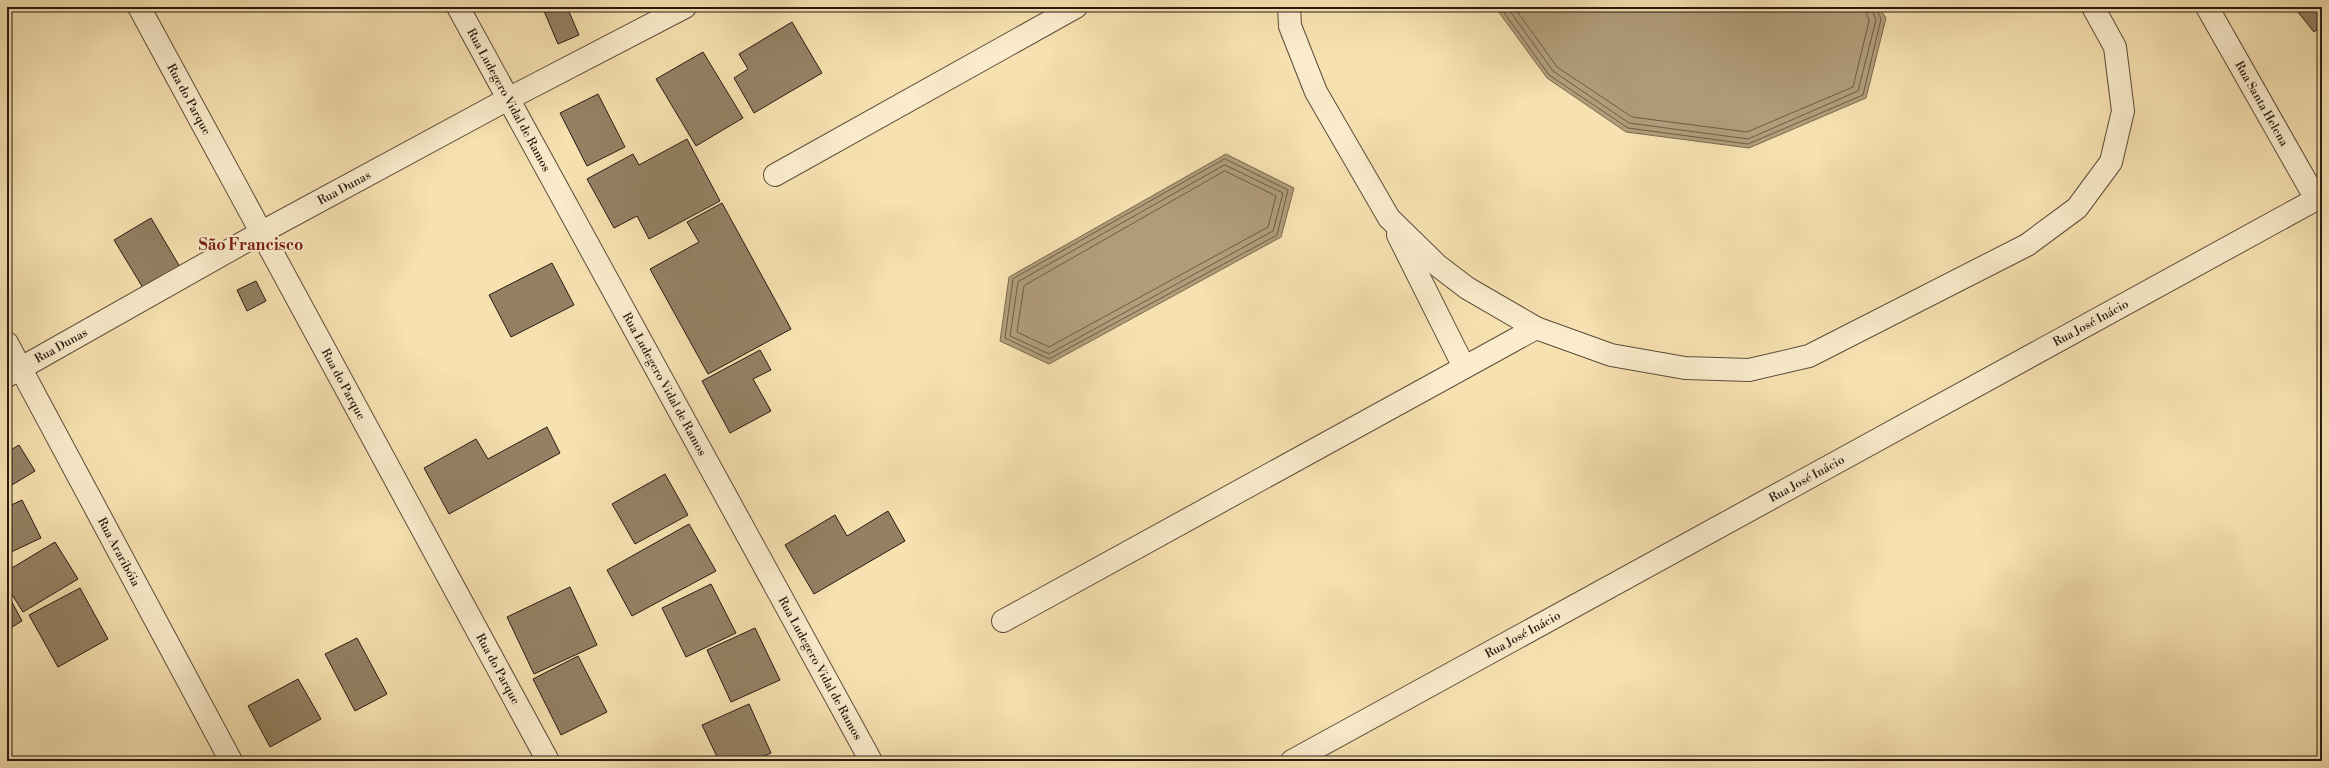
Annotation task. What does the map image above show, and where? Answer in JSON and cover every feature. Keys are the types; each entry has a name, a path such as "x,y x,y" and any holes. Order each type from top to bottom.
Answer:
{"street":[{"name":"Rua do Parque","path":"139,7 548,761"},
{"name":"Rua Ludegero Vidal de Ramos","path":"458,7 871,761"},
{"name":"Rua Dunas","path":"14,372 262,232 508,99 685,7"},
{"path":"775,175 1076,7"},
{"path":"1289,7 1290,26 1316,92 1389,218 1464,367"},
{"path":"1389,218 1437,265 1467,288 1536,328 1611,355 1686,368 1749,370 1809,356 2027,245 2077,208 2111,162 2123,111 2115,46 2093,7"},
{"name":"Rua Santa Helena","path":"2207,7 2319,198"},
{"name":"Rua José Inácio","path":"1292,761 2319,198"},
{"path":"1003,621 1536,328"},
{"name":"Rua Araribóia","path":"7,343 14,372 231,761"}],"water":[{"path":"1495,7 1879,7 1886,18 1866,98 1749,148 1626,132 1547,78"},
{"path":"1226,154 1294,188 1281,237 1049,364 1000,341 1009,277"}],"building":[{"path":"553,7 567,7 579,35 558,44 544,11"},
{"path":"2294,7 2322,7 2322,26 2314,32"},
{"path":"792,22 822,73 754,113 734,78 748,69 739,54"},
{"path":"703,52 743,118 696,146 656,79"},
{"path":"598,94 625,147 587,166 560,113"},
{"path":"687,139 720,201 649,239 637,216 614,228 587,179 633,154 639,165"},
{"path":"722,203 791,329 708,374 650,269 699,242 687,222"},
{"path":"151,218 180,267 143,288 114,240"},
{"path":"552,263 574,305 511,337 489,295"},
{"path":"256,281 266,301 247,311 237,290"},
{"path":"760,350 771,370 753,379 771,411 730,433 702,381"},
{"path":"547,427 560,453 449,514 424,468 476,439 488,459"},
{"path":"19,445 35,471 7,488 7,448 9,451"},
{"path":"665,474 688,515 635,544 612,504"},
{"path":"22,500 41,538 7,554 7,507"},
{"path":"888,511 905,541 814,594 785,545 835,515 847,536"},
{"path":"689,524 716,571 632,616 607,570"},
{"path":"55,542 78,579 23,612 7,587 7,571"},
{"path":"711,584 736,633 686,657 662,608"},
{"path":"570,587 597,645 534,674 507,617"},
{"path":"80,588 108,639 58,667 29,615"},
{"path":"7,593 22,621 7,630"},
{"path":"755,628 780,680 731,702 707,650"},
{"path":"357,638 387,694 355,711 325,654"},
{"path":"578,656 607,712 561,735 533,679"},
{"path":"298,679 321,719 270,747 248,706"},
{"path":"749,704 771,753 753,761 719,761 702,725"}],"district":[{"name":"São Francisco","path":"251,245"}]}
